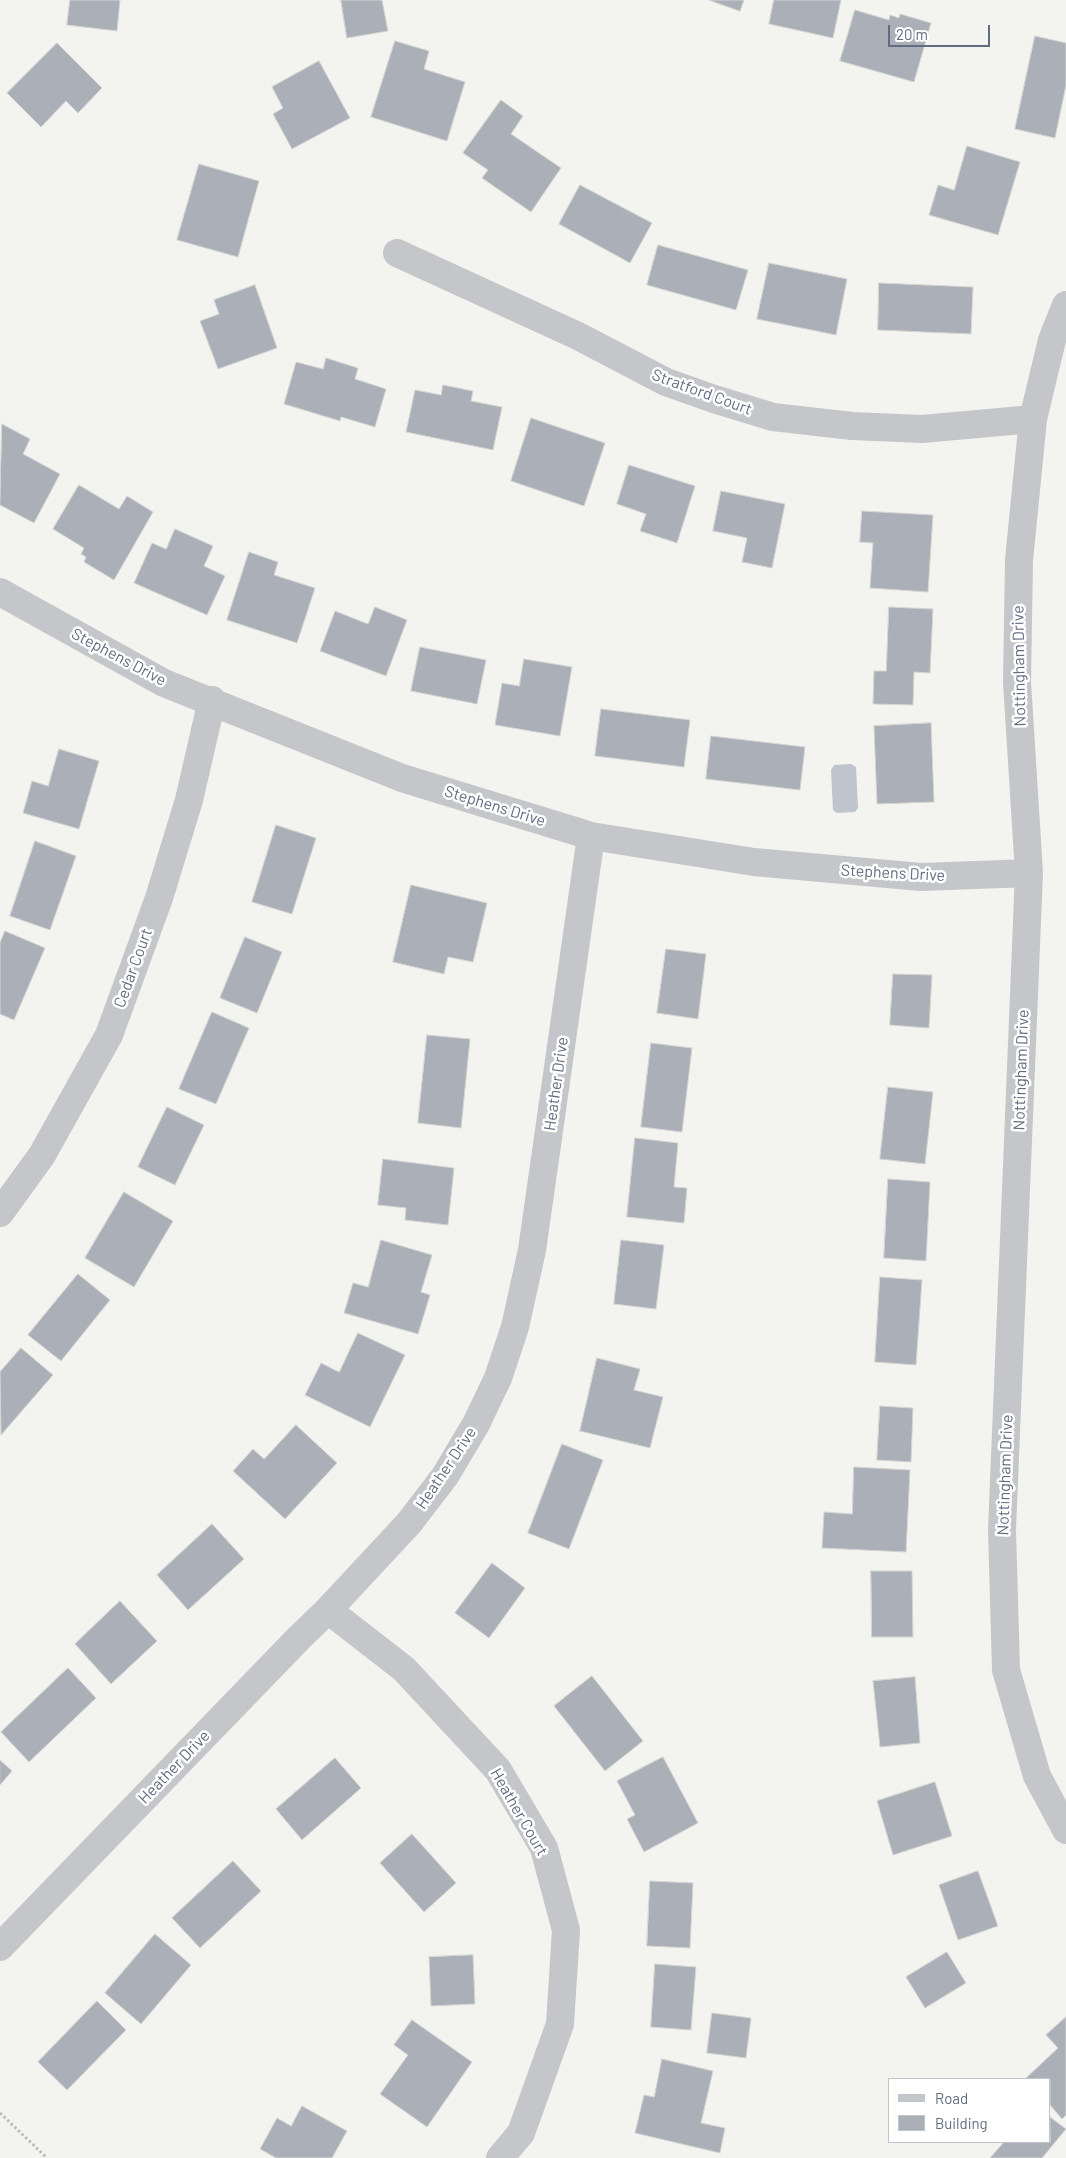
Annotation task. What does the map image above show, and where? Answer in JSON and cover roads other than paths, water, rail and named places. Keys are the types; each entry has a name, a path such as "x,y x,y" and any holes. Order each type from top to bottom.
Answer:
{"street":[{"name":"Stratford Court","path":"396,254 578,336 666,382 773,417 852,426 922,429 1033,419"},
{"name":"Nottingham Drive","path":"1066,305 1052,340 1033,419 1019,560 1017,682 1029,873 1002,1530 1006,1670 1036,1776 1066,1830"},
{"name":"Stephens Drive","path":"0,592 164,682 402,778 591,836 754,862 921,878 1029,873"},
{"name":"Cedar Court","path":"0,1212 42,1155 109,1035 159,898 186,809 212,700"},
{"name":"Heather Drive","path":"0,1948 328,1610 409,1523 445,1476 476,1424 498,1378 507,1352 525,1285 532,1250 591,836"},
{"name":"Heather Court","path":"328,1610 404,1669 498,1770 544,1848 566,1930 560,2024 521,2133 500,2158"}]}
